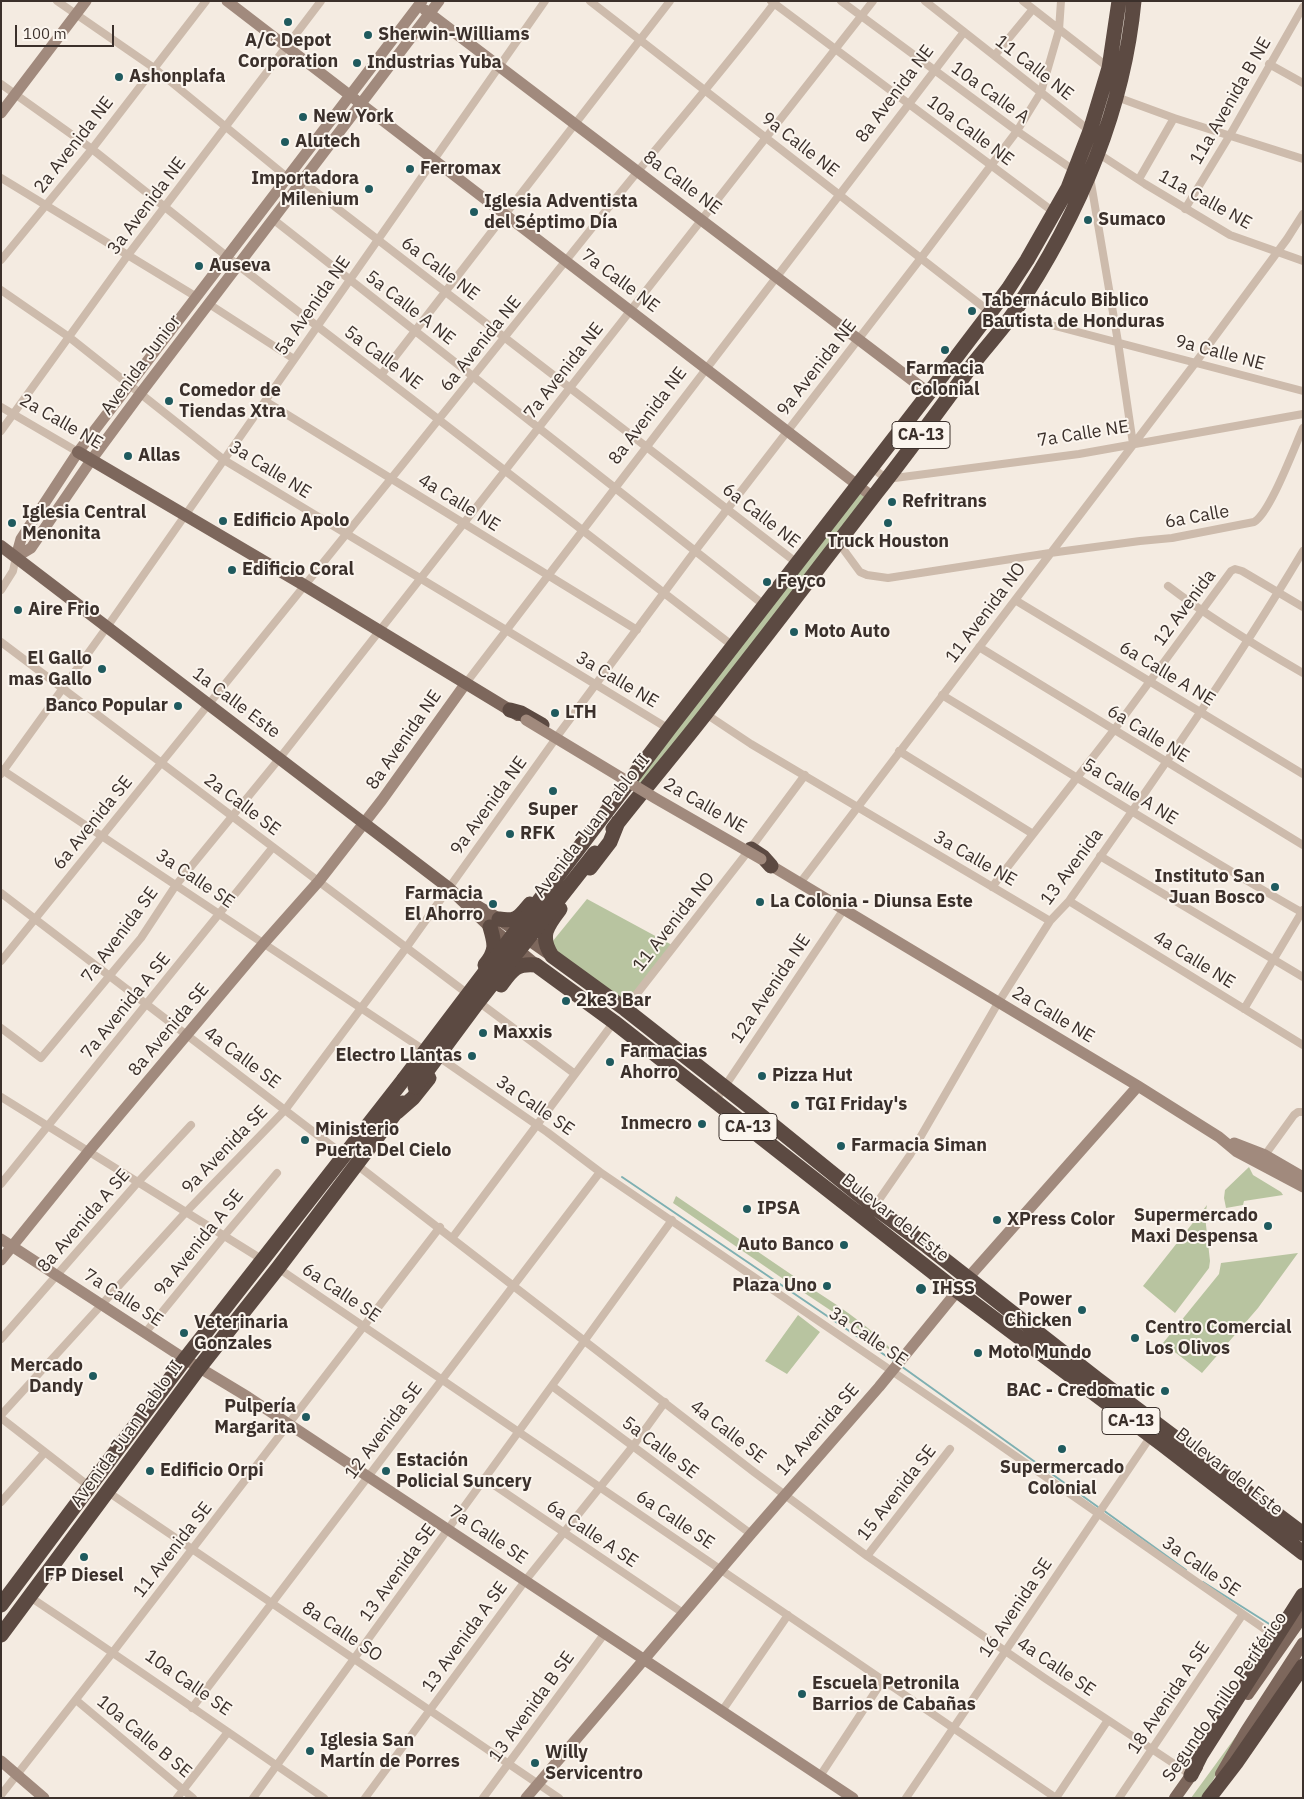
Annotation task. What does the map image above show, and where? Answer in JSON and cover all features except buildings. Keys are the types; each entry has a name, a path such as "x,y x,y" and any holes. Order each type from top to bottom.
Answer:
{"highway":[{"name":"Avenida Juan Pablo II","path":"1,1635 199,1368 278,1268 391,1107 612,818 617,800 669,729 929,393 1027,260 1055,213 1075,171 1090,131 1108,71 1119,1"},
{"name":"Avenida Juan Pablo II","path":"612,818 629,809 706,714 874,497 1012,314 1051,251 1099,154 1117,97 1132,27 1134,1"},
{"path":"510,710 518,719 556,738 614,773 628,775 642,766"},
{"path":"659,801 655,789 656,781 664,765"},
{"path":"614,773 620,783 617,800"},
{"path":"629,809 645,798 659,801 757,857"},
{"path":"536,965 528,964 512,970 413,1098 391,1107 392,1086 493,954 495,923 518,918 588,826 612,818 610,842 548,924 544,937 546,947 552,956"},
{"path":"541,889 543,899 550,905 555,906 564,903"},
{"name":"Bulevar del Este","path":"552,956 625,1009 874,1207 1103,1383 1300,1530"},
{"name":"Bulevar del Este","path":"536,965 614,1022 958,1291 1303,1553"},
{"path":"469,986 479,980 489,986 492,991 488,1001"},
{"name":"Avenida Juan Pablo II","path":"4,1597 90,1487 185,1359 282,1236 352,1160"},
{"path":"278,1268 273,1262 274,1257 284,1243 282,1236"},
{"path":"1191,1775 1201,1755 1303,1595"},
{"path":"1209,1798 1236,1763 1303,1666"}],"main road":[{"path":"1,113 86,1"},
{"name":"7a Calle NE","path":"227,1 874,497"},
{"name":"Avenida Junior","path":"16,558 31,548 92,459 140,394 362,105 439,1"},
{"name":"Avenida Junior","path":"16,558 21,539 78,452 195,296 350,96 418,3"},
{"name":"8a Calle NE","path":"418,3 929,393"},
{"name":"2a Calle NE","path":"78,452 186,514 655,798 800,882 1138,1086 1219,1137 1237,1152 1262,1160"},
{"name":"1a Calle Este","path":"1,546 495,923 552,956"},
{"name":"8a Avenida NE","path":"364,824 466,683"},
{"name":"8a Avenida SE","path":"1,1260 264,943 319,881 364,824"},
{"name":"1a Calle Este","path":"495,923 536,965"},
{"name":"14 Avenida SE","path":"526,1798 891,1371 968,1278 1138,1086"},
{"path":"1262,1160 1303,1177"},
{"path":"1262,1160 1303,1187"},
{"name":"7a Calle SE","path":"1,1239 199,1368 248,1397 853,1798"},
{"name":"Segundo Anillo Periférico","path":"1175,1798 1303,1616"},
{"name":"Segundo Anillo Periférico","path":"1209,1798 1246,1731 1303,1643"},
{"path":"1,1761 44,1798"}],"street":[{"path":"57,1 154,68 287,177"},
{"name":"2a Avenida NE","path":"1,260 92,149 206,1"},
{"name":"3a Avenida NE","path":"1,431 128,255 321,1"},
{"name":"5a Avenida NE","path":"2,771 107,627 544,1"},
{"name":"9a Calle NE","path":"590,1 990,312"},
{"path":"381,375 670,1"},
{"name":"10a Calle A","path":"841,1 1017,131 1075,171"},
{"name":"7a Avenida NE","path":"279,759 873,1"},
{"name":"11 Calle NE","path":"925,1 1090,131"},
{"path":"1023,1 1108,71 1107,92 1174,118 1303,159"},
{"name":"9a Avenida NE","path":"449,888 556,738 695,551 922,258 1017,131 1041,92 1059,30 1061,1"},
{"name":"10a Calle NE","path":"774,2 835,50 1055,213"},
{"name":"6a Avenida NE","path":"208,704 706,91 774,2"},
{"name":"11a Avenida B NE","path":"1185,209 1270,64 1300,17 1303,8"},
{"path":"995,55 1033,9"},
{"name":"8a Avenida NE","path":"466,683 964,32"},
{"path":"1270,64 1303,83"},
{"name":"5a Calle NE","path":"1,84 92,149 239,266 733,646"},
{"path":"1139,179 1174,118"},
{"path":"1090,131 1094,137 1094,142 1088,158 1088,164 1091,173 1133,444"},
{"name":"11a Calle NE","path":"1099,154 1185,209 1230,235 1303,262"},
{"path":"1,178 195,296"},
{"name":"6a Calle NE","path":"303,182 797,563"},
{"name":"11 Avenida NO","path":"800,882 1196,362 1292,232 1303,214"},
{"name":"5a Calle A NE","path":"274,220 764,605"},
{"name":"3a Calle NE","path":"1,290 69,338 224,460 669,729"},
{"path":"209,304 294,359"},
{"name":"9a Calle NE","path":"1012,314 1303,391"},
{"name":"4a Calle NE","path":"265,401 638,630"},
{"name":"2a Calle NE","path":"1,407 78,452"},
{"name":"7a Calle NE","path":"887,479 1079,454 1303,414"},
{"name":"6a Calle","path":"1050,554 1172,538 1254,522 1258,520 1269,505 1303,428"},
{"path":"871,467 887,479"},
{"path":"838,542 860,572 888,578 1050,554"},
{"name":"13 Avenida","path":"874,1207 910,1155 998,1003 1050,921 1069,901 1201,712 1303,551"},
{"path":"1,590 13,572 16,558"},
{"name":"12 Avenida","path":"992,887 1114,730 1231,571 1235,569 1242,571 1278,592"},
{"path":"1168,586 1202,612 1247,641 1303,673"},
{"path":"1278,592 1303,607"},
{"name":"6a Calle A NE","path":"1015,600 1303,774"},
{"name":"2a Calle SE","path":"1,642 406,948 469,986"},
{"name":"6a Calle NE","path":"979,647 1303,845"},
{"name":"5a Calle A NE","path":"942,695 1131,812 1302,912"},
{"name":"6a Avenida SE","path":"1,961 208,704"},
{"name":"3a Calle NE","path":"706,714 751,744 1050,921"},
{"path":"899,752 1033,834"},
{"name":"7a Avenida SE","path":"1,1028 41,1058 110,976 140,938 176,885 231,815 279,759"},
{"name":"3a Calle SE","path":"2,771 421,1048"},
{"name":"11 Avenida NO","path":"625,1009 757,857 805,775"},
{"name":"7a Avenida A SE","path":"1,1184 273,847"},
{"path":"1100,856 1303,977"},
{"name":"9a Avenida SE","path":"1,1417 186,1212 285,1110 449,888"},
{"name":"4a Calle SE","path":"1,893 440,1227 785,1495 867,1556 1191,1775"},
{"name":"4a Calle NE","path":"1069,901 1303,1045"},
{"name":"12a Avenida NE","path":"715,1100 844,909"},
{"path":"1244,1009 1302,912"},
{"path":"488,1001 576,1074"},
{"path":"453,1237 614,1022"},
{"name":"3a Calle SE","path":"444,1060 600,1172 968,1423 1276,1637"},
{"path":"1,1097 263,1260"},
{"path":"1262,1160 1294,1115 1298,1112 1303,1112"},
{"name":"8a Avenida A SE","path":"1,1339 138,1182 191,1125"},
{"name":"12 Avenida SE","path":"192,1708 600,1172"},
{"name":"9a Avenida A SE","path":"145,1333 277,1173"},
{"name":"13 Avenida SE","path":"253,1798 672,1220"},
{"name":"11 Avenida SE","path":"1,1795 440,1227"},
{"name":"6a Calle SE","path":"278,1268 1056,1798"},
{"name":"5a Calle SE","path":"552,1386 751,1534"},
{"name":"13 Avenida A SE","path":"365,1798 525,1581 633,1446 665,1402"},
{"path":"1,1417 90,1487"},
{"name":"16 Avenida SE","path":"906,1798 1151,1436"},
{"name":"15 Avenida SE","path":"867,1556 950,1449"},
{"path":"1,1502 45,1452"},
{"name":"6a Calle A SE","path":"484,1479 683,1613"},
{"name":"8a Calle SO","path":"108,1492 559,1798"},
{"name":"10a Calle SE","path":"30,1597 324,1798"},
{"name":"18 Avenida A SE","path":"1119,1798 1243,1614"},
{"path":"722,1711 788,1615"},
{"name":"13 Avenida B SE","path":"483,1798 605,1633"},
{"path":"820,1776 884,1680"},
{"name":"10a Calle B SE","path":"76,1700 192,1798"},
{"path":"1056,1798 1108,1720"},
{"path":"177,1798 228,1732"}],"green space":[{"path":"858,485 873,497 646,787 633,778"},
{"path":"587,899 672,945 625,1004 548,947"},
{"path":"1249,1167 1253,1175 1283,1195 1244,1201 1243,1205 1226,1208 1225,1190"},
{"path":"676,1196 795,1277 792,1285 673,1203"},
{"path":"1207,1205 1205,1216 1210,1261 1209,1268 1175,1313 1143,1286"},
{"path":"1298,1253 1258,1308 1202,1373 1163,1343 1219,1274 1221,1263"},
{"path":"800,1281 862,1324 896,1354 797,1288"},
{"path":"798,1315 820,1332 787,1374 765,1361"},
{"path":"1242,1728 1203,1798 1191,1798"}],"waterway":[{"path":"622,1177 895,1362"},
{"path":"901,1366 1098,1507"},
{"path":"1103,1510 1186,1570"},
{"path":"1203,1582 1274,1627"}],"place":[{"name":"A/C Depot Corporation","path":"288,22"},
{"name":"Sherwin-Williams","path":"368,35"},
{"name":"Industrias Yuba","path":"357,63"},
{"name":"Ashonplafa","path":"119,77"},
{"name":"New York","path":"303,117"},
{"name":"Alutech","path":"285,142"},
{"name":"Ferromax","path":"410,169"},
{"name":"Importadora Milenium","path":"369,189"},
{"name":"Iglesia Adventista del Séptimo Día","path":"474,212"},
{"name":"Sumaco","path":"1088,220"},
{"name":"Auseva","path":"199,266"},
{"name":"Tabernáculo Biblico Bautista de Honduras","path":"972,311"},
{"name":"Farmacia Colonial","path":"945,350"},
{"name":"Comedor de Tiendas Xtra","path":"169,401"},
{"name":"Allas","path":"128,456"},
{"name":"Refritrans","path":"892,502"},
{"name":"Edificio Apolo","path":"223,521"},
{"name":"Iglesia Central Menonita","path":"12,523"},
{"name":"Truck Houston","path":"888,523"},
{"name":"Edificio Coral","path":"232,570"},
{"name":"Feyco","path":"767,582"},
{"name":"Aire Frio","path":"18,610"},
{"name":"Moto Auto","path":"794,632"},
{"name":"El Gallo mas Gallo","path":"102,669"},
{"name":"Banco Popular","path":"178,706"},
{"name":"LTH","path":"555,713"},
{"name":"Super","path":"553,791"},
{"name":"RFK","path":"510,834"},
{"name":"Instituto San Juan Bosco","path":"1275,887"},
{"name":"La Colonia - Diunsa Este","path":"760,902"},
{"name":"Farmacia El Ahorro","path":"493,904"},
{"name":"2ke3 Bar","path":"566,1001"},
{"name":"Maxxis","path":"483,1033"},
{"name":"Electro Llantas","path":"472,1056"},
{"name":"Farmacias Ahorro","path":"610,1062"},
{"name":"Pizza Hut","path":"762,1076"},
{"name":"TGI Friday's","path":"795,1105"},
{"name":"Inmecro","path":"702,1124"},
{"name":"Ministerio Puerta Del Cielo","path":"305,1140"},
{"name":"Farmacia Siman","path":"841,1146"},
{"name":"IPSA","path":"747,1209"},
{"name":"XPress Color","path":"997,1220"},
{"name":"Supermercado Maxi Despensa","path":"1268,1226"},
{"name":"Auto Banco","path":"844,1245"},
{"name":"Plaza Uno","path":"827,1286"},
{"name":"IHSS","path":"921,1289"},
{"name":"Power Chicken","path":"1082,1310"},
{"name":"Veterinaria Gonzales","path":"184,1333"},
{"name":"Centro Comercial Los Olivos","path":"1135,1338"},
{"name":"Moto Mundo","path":"978,1353"},
{"name":"Mercado Dandy","path":"93,1376"},
{"name":"BAC - Credomatic","path":"1165,1391"},
{"name":"Pulpería Margarita","path":"306,1417"},
{"name":"Supermercado Colonial","path":"1062,1449"},
{"name":"Edificio Orpi","path":"150,1471"},
{"name":"Estación Policial Suncery","path":"386,1471"},
{"name":"FP Diesel","path":"84,1557"},
{"name":"Escuela Petronila Barrios de Cabañas","path":"802,1694"},
{"name":"Iglesia San Martín de Porres","path":"310,1751"},
{"name":"Willy Servicentro","path":"535,1763"}]}
